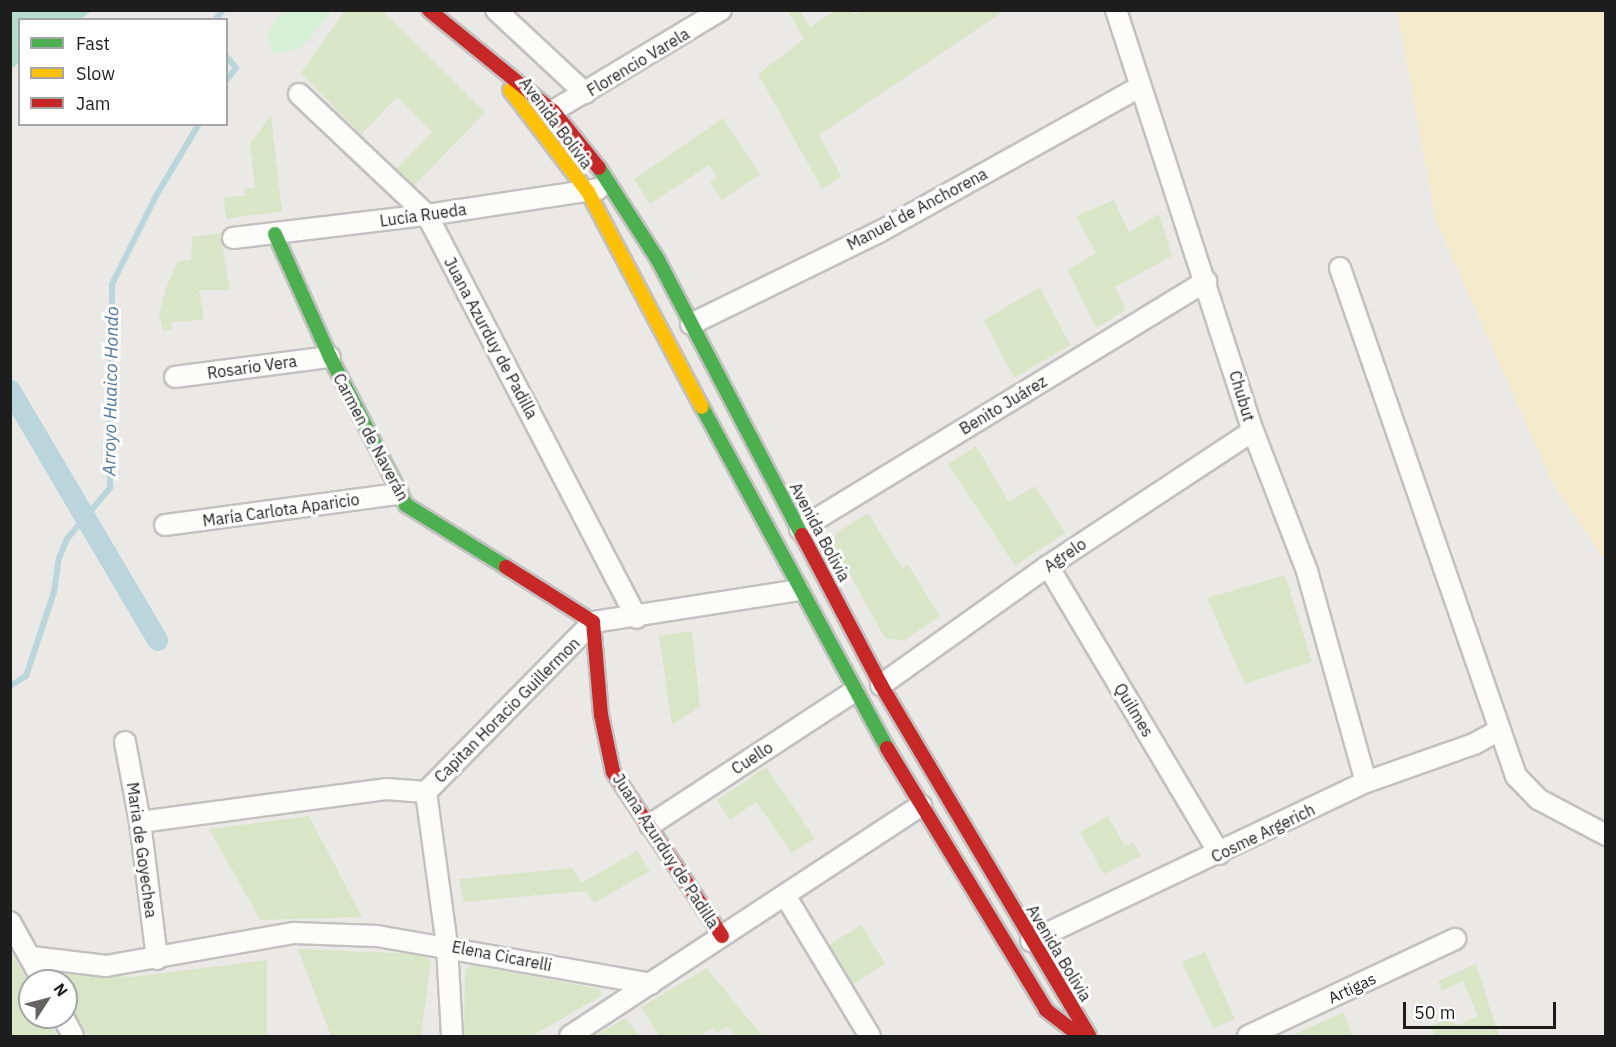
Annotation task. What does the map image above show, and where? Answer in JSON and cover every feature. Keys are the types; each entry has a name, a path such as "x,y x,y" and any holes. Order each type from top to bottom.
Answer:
{"street":[{"name":"Avenida Bolivia","path":"429,10 494,66 553,111 612,184 691,324 881,685 1089,1036"},
{"path":"496,10 585,93"},
{"name":"Florencio Varela","path":"553,111 721,10"},
{"name":"Chubut","path":"1116,10 1253,431 1307,571 1366,782"},
{"name":"Avenida Bolivia","path":"494,66 588,192 853,692 1046,1010 1067,1034"},
{"name":"Manuel de Anchorena","path":"691,324 879,231 1140,87"},
{"name":"Juana Azurduy de Padilla","path":"299,93 427,215 637,618"},
{"name":"Lucía Rueda","path":"233,238 427,215 588,192 612,184"},
{"name":"Carmen de Naverán","path":"275,234 330,357 398,494 406,505 593,622"},
{"path":"1340,268 1497,731 1515,776 1538,799 1605,835"},
{"name":"Benito Juárez","path":"800,529 1206,281"},
{"name":"Rosario Vera","path":"175,377 330,357"},
{"name":"Agrelo","path":"881,685 1048,566 1253,431"},
{"name":"María Carlota Aparicio","path":"165,525 398,494"},
{"name":"Quilmes","path":"1048,566 1220,854"},
{"name":"Capitan Horacio Guillermon","path":"140,822 386,789 426,792 593,622 637,618 799,590"},
{"name":"Juana Azurduy de Padilla","path":"593,622 600,705 613,772 651,825 722,936"},
{"name":"Cuello","path":"651,825 853,692"},
{"name":"Cosme Argerich","path":"1031,941 1220,854 1366,782 1474,744 1497,731"},
{"name":"Maria de Goyechea","path":"125,742 140,822 157,959"},
{"path":"426,792 447,946 452,1036"},
{"path":"570,1036 722,936 786,897 921,805"},
{"path":"786,897 870,1036"},
{"path":"10,922 37,969"},
{"name":"Elena Cicarelli","path":"31,957 106,966 157,959 294,933 377,936 447,946 651,984"},
{"name":"Artigas","path":"1248,1036 1455,939"}],"green space":[{"path":"11,10 92,10 82,18 18,18 18,64 11,69"},
{"path":"863,10 1004,11 819,135 842,177 822,189 758,74 804,39 788,11 800,11 810,27 835,11 852,11 855,15"},
{"path":"282,11 332,11 300,49 273,53 267,34"},
{"path":"345,11 383,11 485,112 413,187 396,169 432,132 397,97 361,135 301,73"},
{"path":"271,115 282,211 226,219 224,197 245,196 245,189 255,188 250,144"},
{"path":"723,118 760,174 722,200 710,182 717,176 709,165 650,204 634,179"},
{"path":"1114,200 1129,232 1159,214 1172,256 1115,287 1126,310 1096,328 1068,270 1096,253 1076,216"},
{"path":"220,233 230,290 199,290 204,320 172,322 171,330 163,331 159,314 166,288 178,261 191,260 192,237"},
{"path":"1040,287 1070,345 1014,378 984,320"},
{"path":"976,446 1009,502 1035,486 1065,533 1015,566 948,464"},
{"path":"868,513 902,568 908,565 940,616 903,641 885,638 833,545 836,533"},
{"path":"1285,575 1312,662 1245,684 1207,598"},
{"path":"692,631 700,707 672,725 659,636"},
{"path":"766,767 815,838 792,853 756,802 730,820 717,800"},
{"path":"309,816 362,917 260,920 209,829"},
{"path":"1108,816 1125,846 1133,842 1141,856 1104,874 1080,832"},
{"path":"637,851 650,871 594,903 586,891 464,902 459,879 572,868 582,883"},
{"path":"862,925 885,964 849,987 825,947"},
{"path":"10,949 21,969 18,969 18,1029 53,1029 57,1036 11,1036"},
{"path":"298,949 423,954 431,962 421,1036 331,1036"},
{"path":"1205,952 1235,1019 1213,1028 1182,962"},
{"path":"267,960 267,1036 89,1036 78,1019 78,974 132,977"},
{"path":"1476,964 1499,1036 1434,1036 1431,1026 1445,1020 1458,1025 1478,1016 1463,981 1442,991 1438,981"},
{"path":"472,965 600,989 601,996 532,1036 464,1036 465,970"},
{"path":"707,968 763,1036 737,1036 726,1027 717,1033 713,1028 700,1036 659,1036 641,1007"},
{"path":"1344,1012 1352,1036 1291,1036"},
{"path":"626,1018 639,1036 594,1036"}],"sand":[{"path":"1397,11 1605,11 1605,560 1553,484 1436,221"}],"waterway":[{"name":"Arroyo Huaico Hondo","path":"217,18 223,10"},
{"name":"Arroyo Huaico Hondo","path":"228,58 236,68 228,78"},
{"name":"Arroyo Huaico Hondo","path":"10,686 26,676 54,592 59,558 67,539 110,488 112,284 156,196 198,126"},
{"name":"Arroyo Huaico Hondo","path":"10,390 157,640"}],"traffic: fast":[{"path":"599,168 658,260 802,535"},
{"path":"275,234 330,357 406,505 506,567"},
{"path":"702,407 887,748"}],"traffic: slow":[{"path":"510,90 588,192 702,407"}],"traffic: jam":[{"path":"429,10 553,111 599,168"},
{"path":"802,535 881,685 1089,1036"},
{"path":"506,567 593,622 601,715 613,772 722,936"},
{"path":"887,748 1046,1010 1080,1036"}]}
